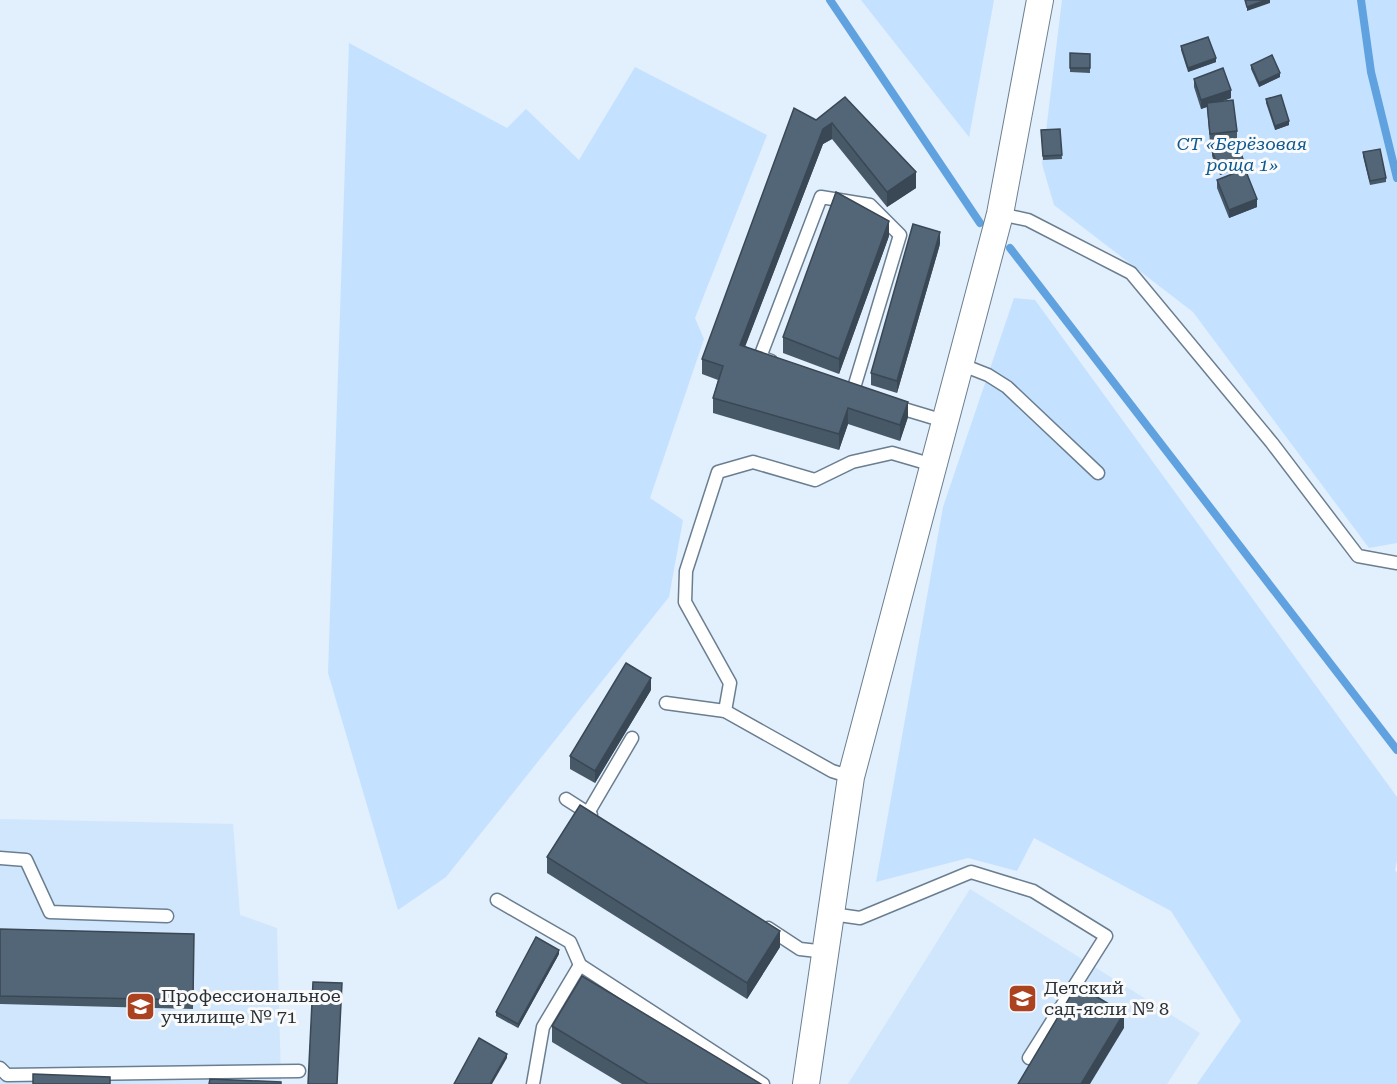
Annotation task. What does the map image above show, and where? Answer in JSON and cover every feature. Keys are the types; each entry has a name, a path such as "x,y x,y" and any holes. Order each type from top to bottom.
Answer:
{"street":[{"path":"806,1084 851,777 1000,214 1040,0"}],"lane":[{"path":"781,364 760,357 821,197 870,205 900,235 853,391"},
{"path":"1000,214 1028,220 1131,273 1272,443 1358,556 1397,563"},
{"path":"960,364 988,375 1007,387 1098,473"},
{"path":"884,402 915,414 944,421"},
{"path":"725,711 730,683 685,602 686,571 718,472 753,462 815,480 852,462 892,453 933,465"},
{"path":"666,703 725,711 832,771 851,777"},
{"path":"566,800 592,816 632,738"},
{"path":"0,858 26,860 50,912 167,916"},
{"path":"832,914 860,918 971,872 1033,891 1106,936 1029,1058"},
{"path":"497,900 570,942 580,965 763,1084"},
{"path":"762,924 800,949 826,952"},
{"path":"533,1084 543,1027 580,965"},
{"path":"5,1076 299,1071"}],"shaded area":[{"name":"Профессиональное училище № 71","path":"0,819 233,824 240,915 277,928 281,1084 0,1084"},
{"name":"Детский сад-ясли № 8","path":"970,889 1200,1033 1167,1084 848,1084"}],"green space":[{"path":"861,0 994,0 969,137"},
{"name":"СТ «Берёзовая роща 1»","path":"1062,0 1397,0 1397,543 1369,548 1193,312 1054,205 1042,164"},
{"path":"349,43 507,128 526,109 579,160 635,67 767,135 695,318 704,339 650,498 683,520 669,597 446,877 398,910 328,673"},
{"path":"1014,298 1035,300 1397,797 1395,870 1397,873 1397,1084 1197,1084 1241,1021 1171,911 1034,838 1017,871 968,858 876,882 943,507"}],"building":[{"path":"1245,0 1266,0 1247,7"},
{"path":"1208,37 1216,58 1188,68 1181,46"},
{"path":"1070,53 1090,54 1090,68 1070,68"},
{"path":"1272,55 1280,73 1259,83 1251,65"},
{"path":"1223,68 1231,90 1201,100 1194,79"},
{"path":"1281,95 1289,121 1275,126 1266,99"},
{"path":"845,97 916,172 887,192 832,123 823,129 740,345 908,402 900,425 848,408 839,434 713,398 723,366 702,359 794,108 816,120"},
{"path":"1233,100 1237,131 1210,134 1207,103"},
{"path":"1060,129 1062,155 1043,156 1041,130"},
{"path":"1237,142 1244,162 1220,171 1212,151"},
{"path":"1380,149 1386,178 1370,181 1363,152"},
{"path":"1245,169 1257,199 1229,210 1217,180"},
{"path":"836,192 889,221 839,359 783,337"},
{"path":"913,224 940,232 897,381 871,373"},
{"path":"626,663 651,678 595,771 570,756"},
{"path":"580,805 780,931 747,983 547,857"},
{"path":"0,929 194,934 193,1000 0,996"},
{"path":"536,937 559,950 518,1024 496,1012"},
{"path":"582,976 761,1084 648,1084 552,1026"},
{"path":"313,982 342,983 337,1084 308,1084"},
{"path":"1077,985 1124,1013 1081,1084 1018,1084"},
{"path":"479,1038 507,1054 490,1084 454,1084"},
{"path":"33,1074 110,1077 110,1084 33,1084"},
{"path":"210,1079 281,1082 281,1084 209,1084"}],"waterway":[{"path":"830,0 980,223"},
{"path":"1361,0 1371,72 1397,178"},
{"path":"1010,248 1397,750"}],"place":[{"name":"Детский сад-ясли № 8","path":"1023,998"},
{"name":"Профессиональное училище № 71","path":"140,1006"}]}
